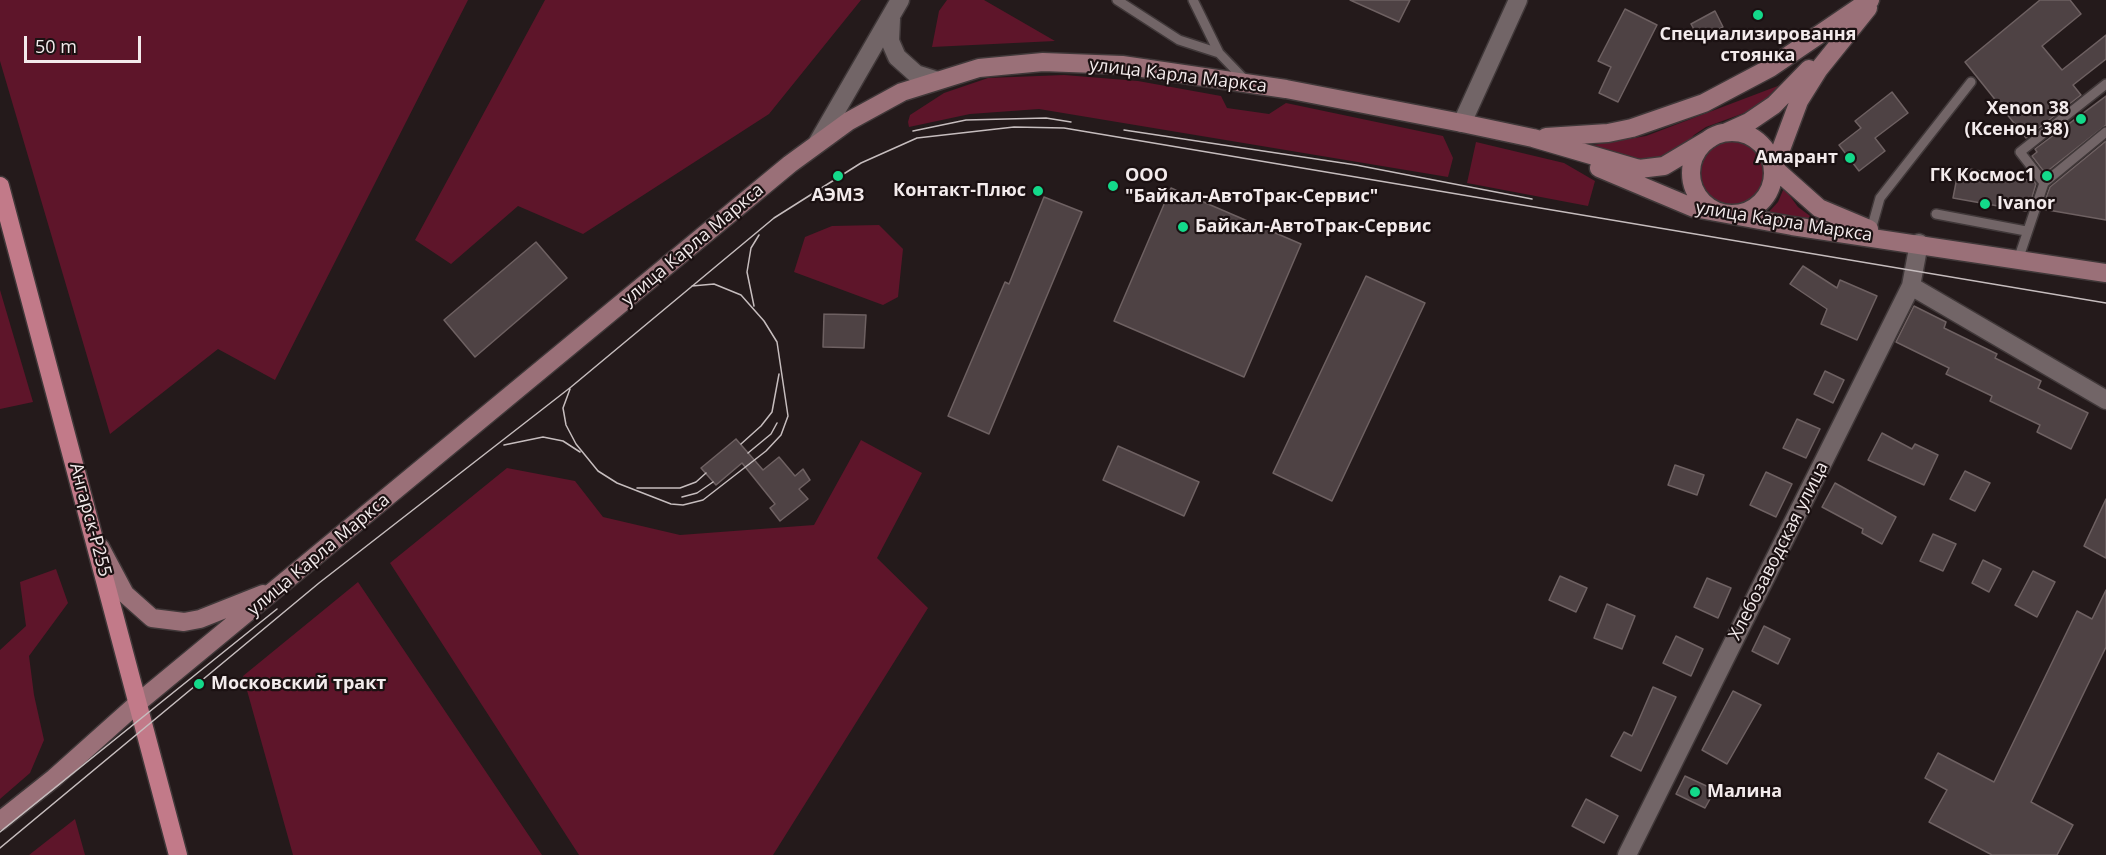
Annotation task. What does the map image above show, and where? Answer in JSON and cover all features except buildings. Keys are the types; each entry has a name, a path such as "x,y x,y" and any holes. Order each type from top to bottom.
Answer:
{"main road":[{"name":"Ангарск-Р255","path":"0,186 178,855"}],"street":[{"path":"1462,123 1518,0"},
{"path":"1533,138 1608,133 1648,124 1704,103 1770,68 1872,0"},
{"path":"1774,168 1765,147 1746,134 1717,135 1695,154 1691,177 1694,189 1706,205 1728,214 1744,213 1758,205 1769,193 1774,168 1799,101 1819,69 1872,0"},
{"name":"улица Карла Маркса","path":"0,821 54,778 139,702 818,142 876,105 935,80 979,68 1043,62 1122,65 1248,84 1462,123 1533,138 1624,166 1645,170 1659,168 1675,161 1717,135 1754,119 1782,98 1872,0"},
{"path":"897,6 889,30 890,42 897,57 916,74 935,80"},
{"path":"818,142 897,6"},
{"name":"улица Карла Маркса","path":"1533,138 1685,206 2106,273"},
{"name":"улица Карла Маркса","path":"1774,168 1819,208 1871,230 1912,242"},
{"name":"Хлебозаводская улица","path":"1627,855 1911,286 1912,242"},
{"path":"1911,286 2106,400"},
{"path":"95,538 125,594 146,614 164,621 200,620 281,587"}],"lane":[{"path":"1117,0 1179,40 1219,53"},
{"path":"1192,0 1219,53 1248,84"},
{"path":"1871,230 1880,198 1971,82"},
{"path":"2044,183 2020,152 2106,84"},
{"path":"2018,260 2044,183 2106,132"},
{"path":"1936,214 2026,231"}],"shaded area":[{"path":"0,0 468,0 275,380 218,349 110,434 0,61"},
{"path":"545,0 861,0 769,114 583,234 518,206 451,264 415,240"},
{"path":"947,0 984,0 1055,41 932,47 939,11"},
{"path":"1064,75 1138,81 1221,96 1227,108 1269,114 1286,103 1443,136 1453,158 1448,177 1039,109 970,114 909,127 910,115 944,93 988,78"},
{"path":"1783,84 1766,105 1706,127 1694,135 1682,149 1653,163 1611,156 1593,145 1646,136"},
{"path":"1727,141 1739,141 1756,150 1763,161 1765,173 1763,185 1756,196 1739,205 1727,205 1715,200 1706,191 1701,179 1701,167 1706,155 1715,146"},
{"path":"1476,142 1564,163 1595,181 1588,206 1467,183"},
{"path":"1784,188 1798,207 1818,222 1766,215 1778,202"},
{"path":"879,225 903,249 898,297 883,305 794,272 805,237 832,226"},
{"path":"0,290 33,402 0,409"},
{"path":"861,440 922,473 877,558 928,608 773,855 579,855 390,563 507,468 575,481 603,517 680,535 814,525"},
{"path":"56,569 68,603 29,656 34,695 44,740 30,773 0,799 0,650 26,626 20,582"},
{"path":"358,582 542,855 293,855 243,676"},
{"path":"75,819 85,855 29,855"}],"tram line":[{"path":"913,131 966,120 1046,118 1071,122"},
{"path":"0,848 319,583 571,387 774,218 861,163 917,138 1014,127 1064,128 2106,303"},
{"path":"1124,130 1356,165 1532,199"},
{"path":"754,306 747,272 751,248 759,235"},
{"path":"570,389 563,408 566,425 576,444 598,471 617,483 671,504 683,505 703,500 766,451 781,435 788,416 777,342 764,321 741,295 714,284 692,286"},
{"path":"741,444 761,426 772,412 779,374"},
{"path":"748,453 771,434 777,423"},
{"path":"504,445 543,437 563,441 580,452"},
{"path":"637,488 680,488 696,482 706,473"},
{"path":"682,497 697,493 713,482"},
{"path":"0,832 277,609"}],"place":[{"name":"Специализировання стоянка","path":"1758,15"},
{"name":"Xenon 38 (Ксенон 38)","path":"2081,119"},
{"name":"Амарант","path":"1850,158"},
{"name":"АЭМЗ","path":"838,176"},
{"name":"ГК Космос1","path":"2047,176"},
{"name":"ООО \"Байкал-АвтоТрак-Сервис\"","path":"1113,186"},
{"name":"Контакт-Плюс","path":"1038,191"},
{"name":"Ivanor","path":"1985,204"},
{"name":"Байкал-АвтоТрак-Сервис","path":"1183,227"},
{"name":"Московский тракт","path":"199,684"},
{"name":"Малина","path":"1695,792"}]}
